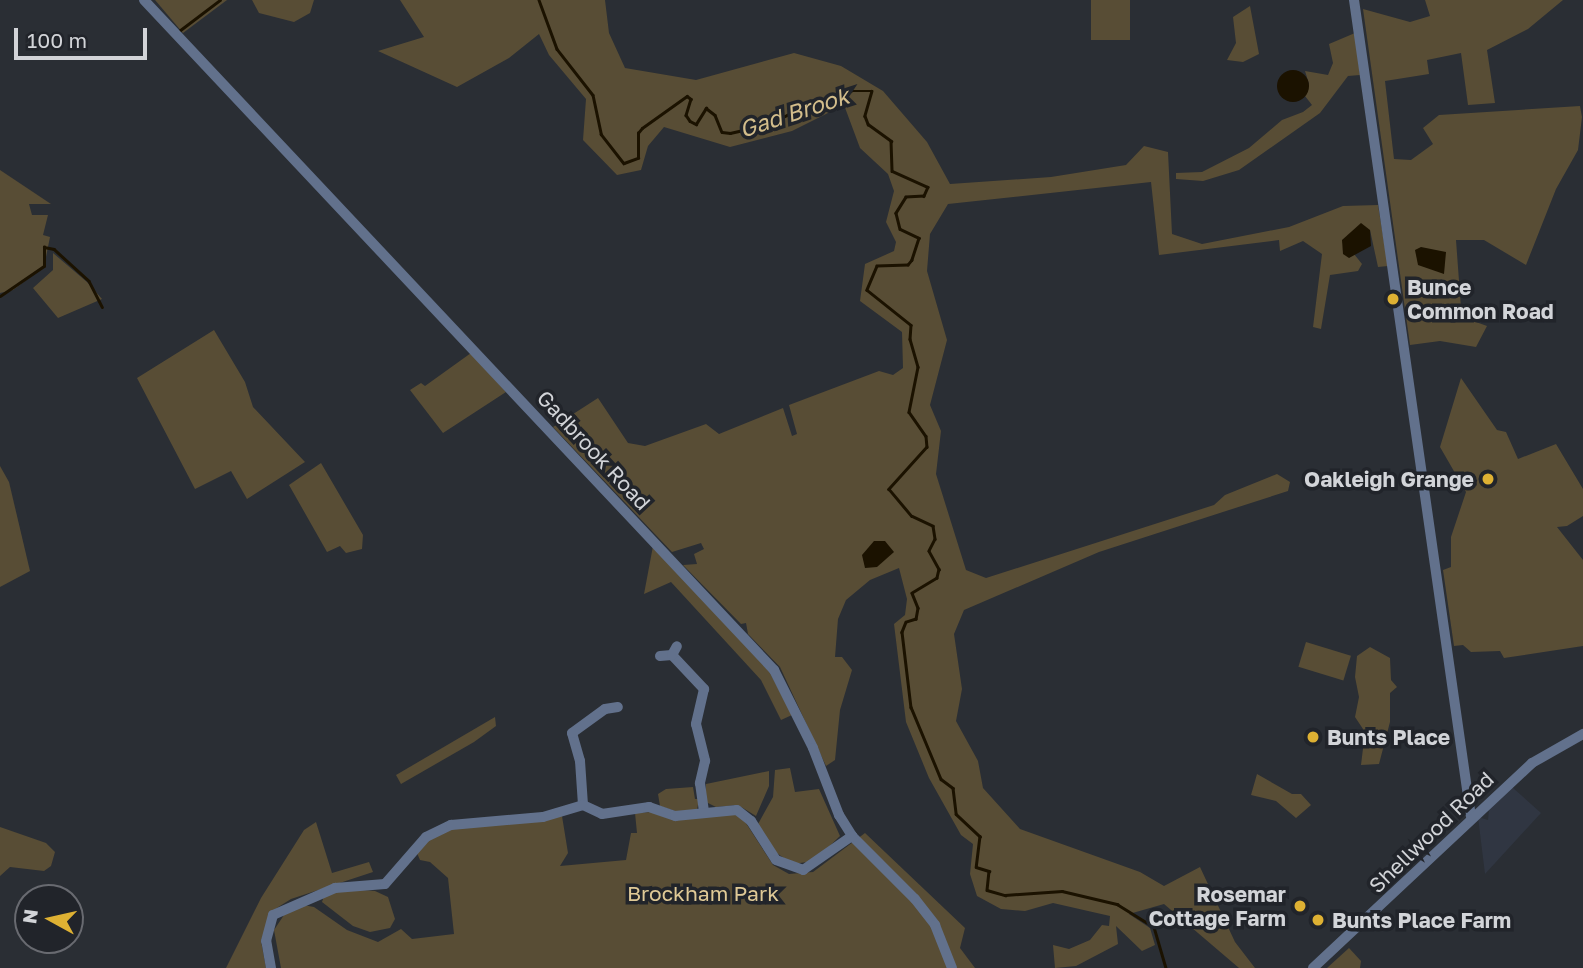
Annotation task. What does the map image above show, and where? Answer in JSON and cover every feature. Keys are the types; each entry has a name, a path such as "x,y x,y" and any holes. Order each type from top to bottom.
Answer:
{"street":[{"name":"Gadbrook Road","path":"144,0 774,670 852,836 915,899 934,925 952,968"},
{"path":"1354,0 1471,817"},
{"path":"669,653 705,689 696,724 705,761 700,783 704,813"},
{"path":"583,805 580,761 572,733 605,709 618,707"},
{"name":"Shellwood Road","path":"1313,968 1398,892 1471,817 1544,754 1583,734"},
{"path":"271,968 267,928 283,908 335,888 386,884 426,836 442,827 543,817 583,805 602,814 649,807 675,816 727,809 745,813 772,856 792,869 814,866 852,836"}],"shaded area":[{"path":"1293,70 1304,75 1309,86 1304,97 1293,102 1282,97 1277,86 1282,75"},
{"path":"1361,223 1370,230 1371,246 1349,258 1343,254 1342,240"},
{"path":"1421,247 1446,252 1444,274 1418,265 1415,250"},
{"path":"874,541 885,541 894,552 877,567 865,568 862,555"},
{"path":"1512,787 1541,813 1485,874 1478,817 1488,820 1489,809"}],"green space":[{"path":"155,0 227,0 183,33"},
{"path":"252,0 314,0 310,13 294,22 259,13"},
{"path":"400,0 605,0 609,33 625,68 696,80 794,53 841,66 883,91 927,142 950,184 1051,177 1126,165 1144,146 1168,152 1172,234 1202,244 1289,227 1343,206 1378,205 1388,266 1378,267 1370,230 1349,258 1354,254 1362,264 1358,271 1330,275 1321,329 1313,327 1322,254 1303,241 1280,251 1279,240 1159,255 1151,182 948,204 930,234 927,271 947,340 930,405 941,431 936,474 966,570 986,578 1214,505 1225,495 1277,474 1290,482 1288,491 1099,552 964,610 954,634 962,689 956,721 978,761 983,788 1020,829 1140,872 1164,886 1200,867 1235,942 1255,968 1239,968 1164,904 1129,914 1150,928 1155,945 1142,951 1116,926 1118,944 1076,966 1055,968 1053,945 1069,949 1090,940 1102,925 1109,926 1110,916 1053,903 1025,911 1001,909 977,896 970,874 973,844 961,835 929,778 906,722 894,624 905,615 907,599 899,568 870,580 846,600 838,619 835,657 842,657 852,670 840,710 835,760 826,766 780,667 748,634 746,623 741,624 683,565 697,564 694,554 704,549 701,543 672,552 553,427 598,398 628,443 645,446 706,424 719,434 783,408 792,436 797,434 789,405 879,371 893,375 903,368 902,332 860,301 865,264 894,251 896,242 886,222 894,191 888,174 860,148 844,105 792,131 730,147 664,127 648,146 641,170 617,175 583,140 586,99 549,55 539,34 509,58 457,87 378,51 424,37"},
{"path":"1091,0 1130,0 1130,40 1091,40"},
{"path":"1425,0 1563,0 1528,29 1487,50 1495,103 1468,105 1461,53 1427,60 1429,74 1385,81 1394,159 1411,160 1433,144 1423,128 1439,115 1580,106 1582,117 1578,150 1556,189 1526,265 1484,240 1456,240 1461,308 1465,318 1487,326 1476,347 1440,341 1410,345 1363,9 1410,22 1430,16"},
{"path":"1250,6 1259,54 1243,62 1227,60 1236,43 1233,17"},
{"path":"1355,33 1360,75 1348,76 1320,113 1239,170 1203,181 1176,179 1176,173 1202,172 1249,148 1282,120 1303,112 1312,105 1305,96 1309,84 1305,71 1328,75 1333,63 1329,44"},
{"path":"0,170 51,204 29,204 32,215 48,215 43,235 50,237 44,267 13,290 0,293"},
{"path":"53,253 87,282 102,299 58,318 33,288 53,270"},
{"path":"214,330 245,382 253,407 305,462 247,499 231,471 195,489 137,378"},
{"path":"471,353 506,392 443,433 410,390 421,383 425,386"},
{"path":"1461,378 1497,430 1506,432 1518,459 1556,444 1583,489 1583,516 1567,526 1557,527 1583,560 1583,646 1504,658 1500,651 1471,652 1463,645 1454,646 1443,570 1451,567 1451,537 1466,492 1440,447"},
{"path":"321,463 363,535 362,549 346,553 340,546 327,552 289,485"},
{"path":"0,466 9,482 30,571 0,587"},
{"path":"653,546 769,671 792,715 781,720 761,680 671,582 644,594"},
{"path":"1306,642 1351,656 1343,681 1298,667"},
{"path":"1370,647 1390,658 1391,680 1397,687 1390,693 1390,722 1379,764 1361,765 1365,732 1355,717 1359,697 1355,677 1357,656"},
{"path":"495,717 496,726 474,742 401,784 396,775"},
{"path":"790,768 795,792 819,789 840,836 814,861 793,864 775,852 758,824 773,797 775,770"},
{"path":"769,771 769,786 756,816 738,805 716,807 706,802 706,784"},
{"path":"1257,774 1292,794 1301,794 1311,805 1296,818 1276,801 1251,795"},
{"path":"693,787 695,799 699,799 697,810 681,813 660,806 658,794 666,789"},
{"name":"Brockham Park","path":"652,812 677,820 731,813 742,817 773,865 789,874 813,872 865,833 965,928 960,948 975,968 281,968 274,930 288,909 303,905 314,907 347,930 378,942 401,929 412,939 454,934 448,878 430,862 420,860 417,853 428,838 448,828 562,816 568,853 560,866 626,860 631,833 637,833 635,813"},
{"path":"316,822 332,873 369,862 373,872 291,899 272,911 261,941 266,968 226,968 261,898 304,830"},
{"path":"0,827 46,843 55,852 51,866 44,871 10,867 0,876"},
{"path":"349,889 375,891 388,897 395,919 390,928 370,932 353,926 322,902 324,896"},
{"path":"1349,948 1361,961 1360,968 1327,968"}],"waterway":[{"path":"179,31 220,0"},
{"name":"Gad Brook","path":"539,0 557,49 593,95 601,134 624,163 638,158 638,133 642,128 687,96 691,99 686,115 690,121 696,124 706,108 715,115 722,132 730,133 770,124 813,101 838,99 851,91 872,91 865,116 868,124 891,141 892,171 928,187 924,196 906,197 896,213 900,229 919,238 912,260 908,265 877,266 867,290 911,325 910,339 918,367 909,412 926,436 927,447 889,489 912,516 933,526 935,539 929,551 939,569 937,578 912,593 918,608 916,619 906,622 902,632 911,707 941,779 953,788 956,814 980,836 976,867 989,871 987,890 1005,895 1062,891 1117,904 1154,927 1166,968"},
{"path":"0,296 44,266 44,247 54,249 89,281 102,307"}],"place":[{"name":"Bunce Common Road","path":"1393,299"},
{"name":"Oakleigh Grange","path":"1488,479"},
{"name":"Bunts Place","path":"1313,737"},
{"name":"Rosemar Cottage Farm","path":"1300,906"},
{"name":"Bunts Place Farm","path":"1318,920"}]}
